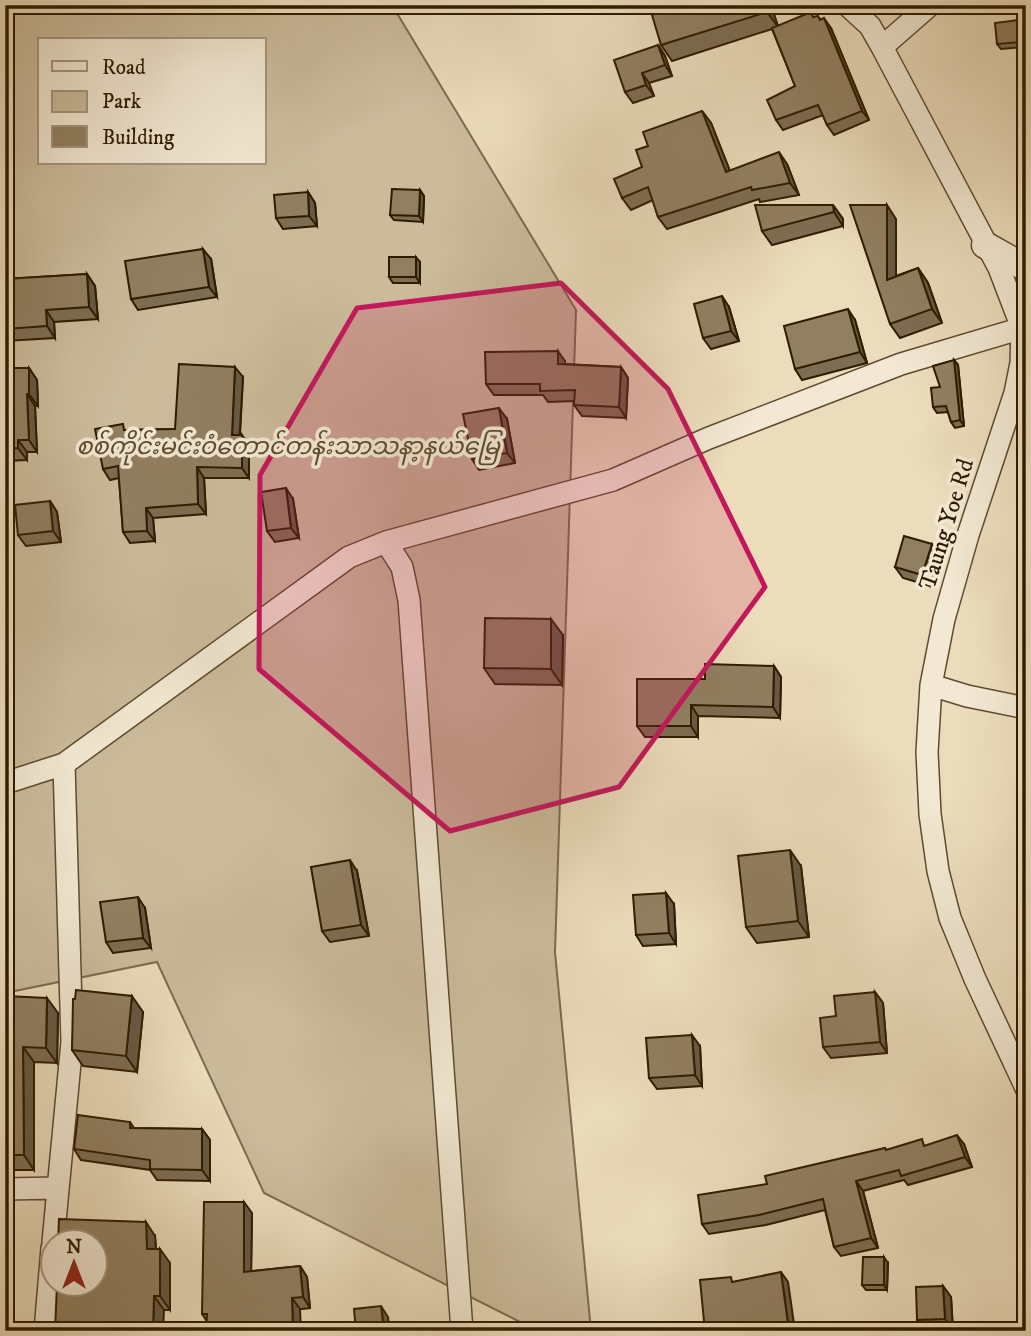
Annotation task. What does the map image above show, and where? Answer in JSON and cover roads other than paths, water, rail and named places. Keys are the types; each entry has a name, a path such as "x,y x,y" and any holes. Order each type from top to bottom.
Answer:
{"street":[{"name":"Taung Yoe Rd","path":"847,5 870,26 882,47 999,268 1024,327 1015,393 944,618 931,685 926,752 937,871 950,918 1026,1088"},
{"path":"882,47 930,5"},
{"path":"985,245 1026,268"},
{"path":"6,780 64,764 349,558 386,542 613,480 709,438 901,365 1024,327"},
{"path":"386,542 402,567 410,612 462,1331"},
{"path":"931,685 967,696 1026,708"},
{"path":"54,1228 72,1042 64,764"},
{"path":"5,1189 58,1188"},
{"path":"45,1331 48,1298"}],"park label":[{"name":"စစ်ကိုင်းမင်းဝံတောင်တန်းသာသနာ့နယ်မြေ","path":"288,446"}]}
